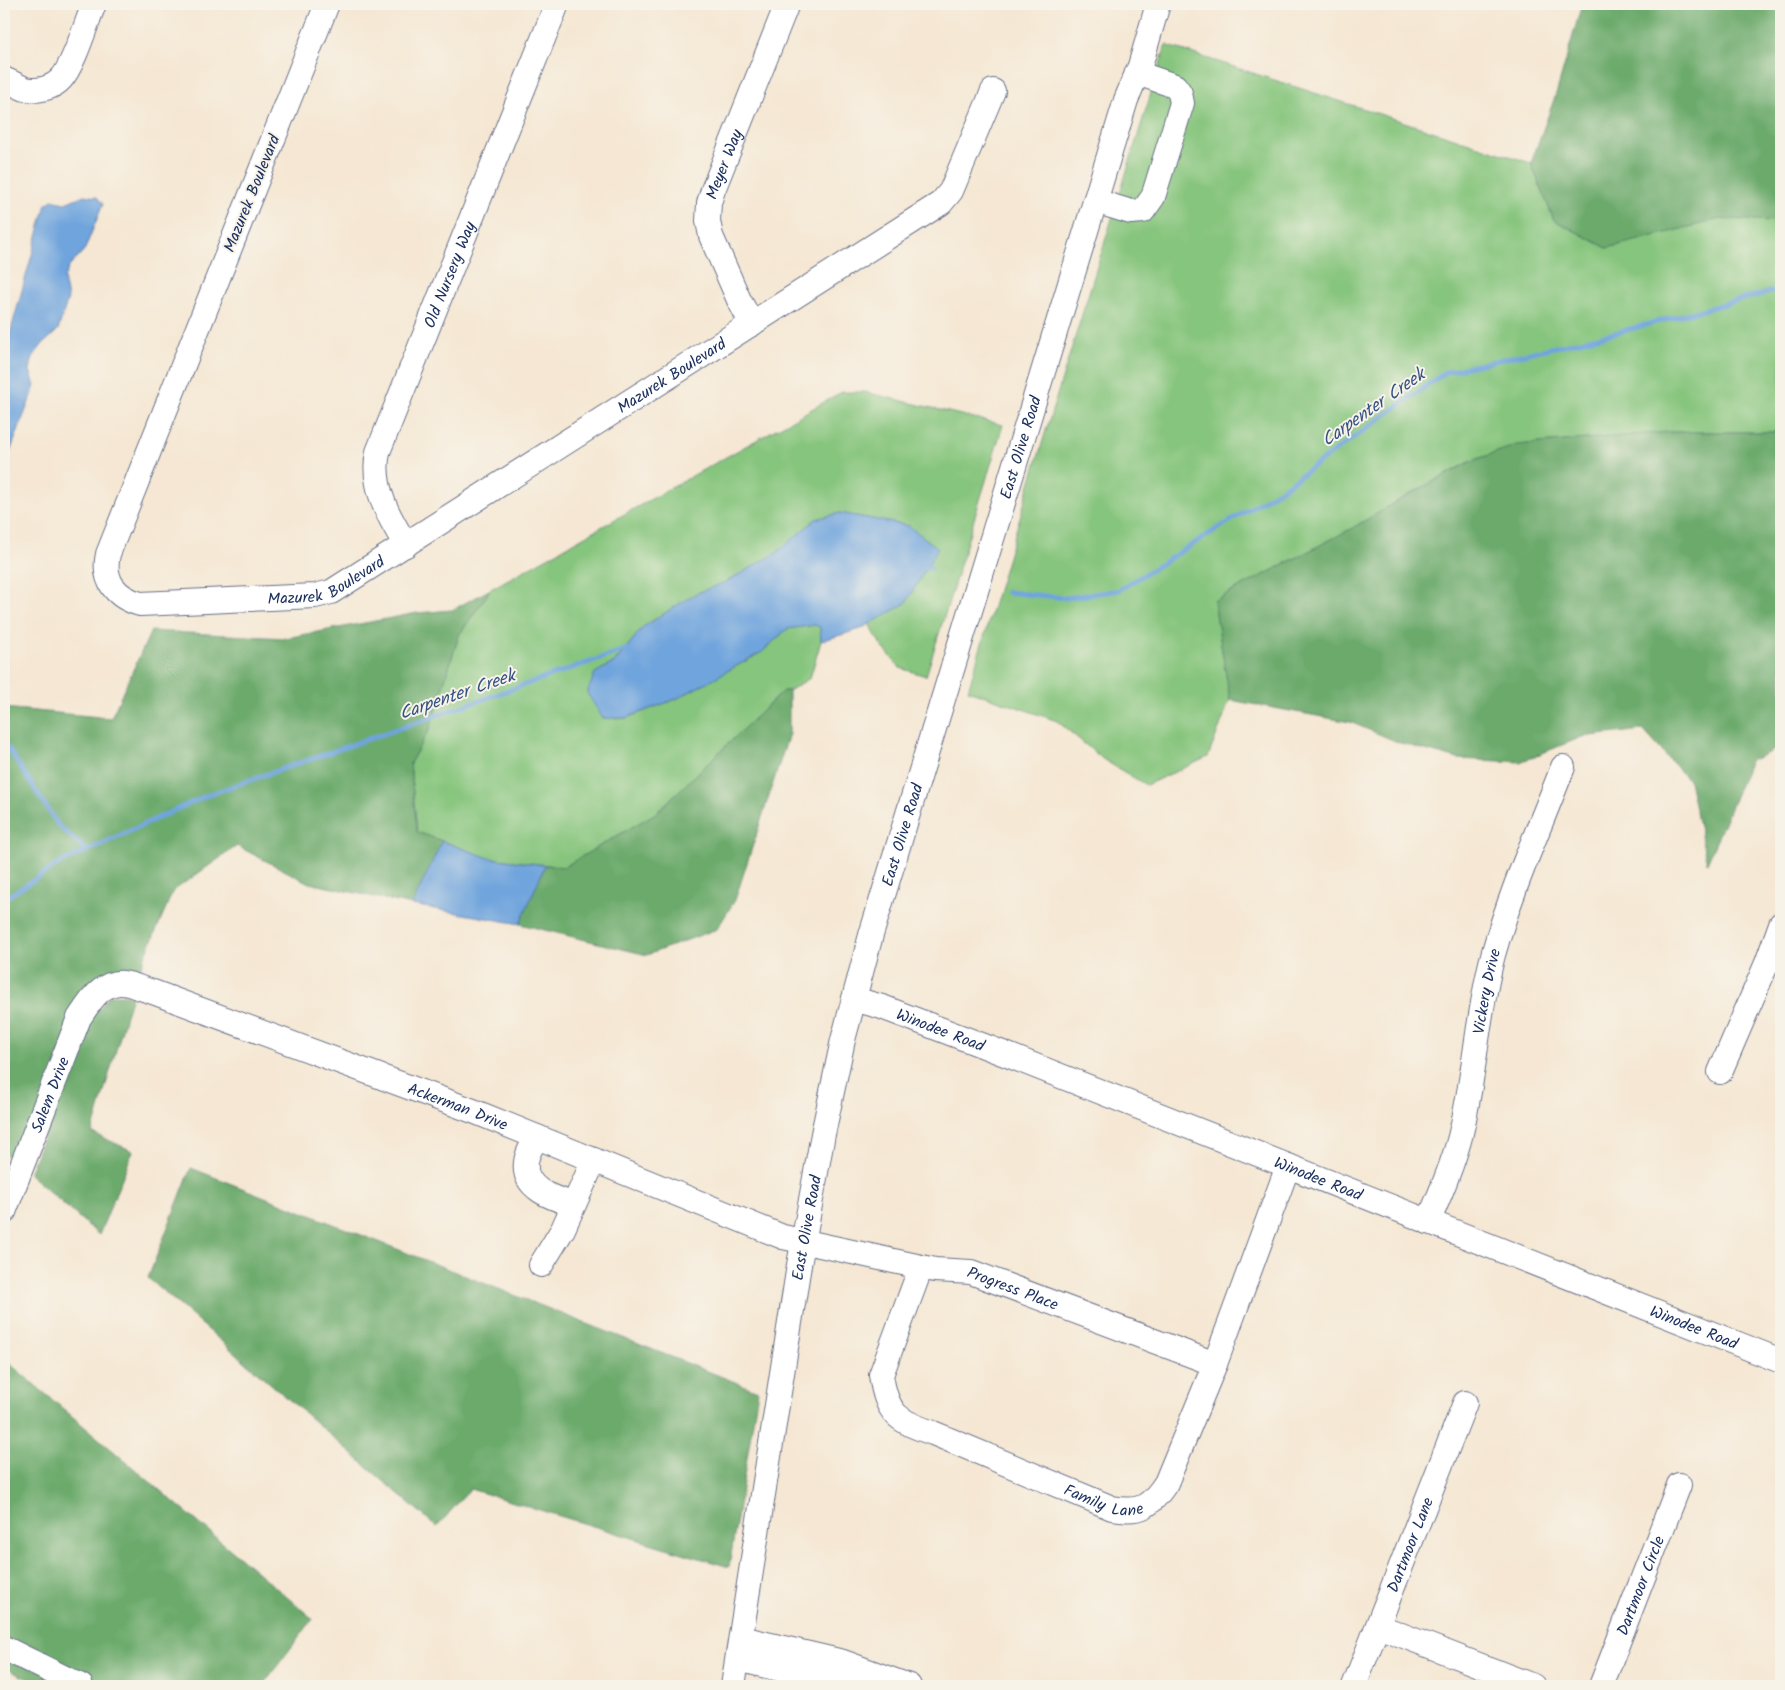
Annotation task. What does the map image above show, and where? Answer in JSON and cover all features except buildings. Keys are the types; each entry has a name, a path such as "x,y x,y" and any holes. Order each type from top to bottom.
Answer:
{"street":[{"path":"4,79 26,89 38,90 51,86 61,79 68,68 94,4"},
{"name":"Mazurek Boulevard","path":"327,4 108,554 107,572 118,594 140,604 315,596 332,592 941,203 951,191 993,91"},
{"name":"Old Nursery Way","path":"406,545 392,523 376,482 375,466 378,452 557,4"},
{"name":"Meyer Way","path":"752,324 738,300 711,236 708,221 709,203 787,4"},
{"name":"East Olive Road","path":"733,1686 803,1242 823,1134 854,999 871,935 919,776 1126,100 1137,73 1158,4"},
{"path":"1096,201 1131,212 1143,211 1153,196 1182,103 1180,93 1175,86 1137,73"},
{"name":"Vickery Drive","path":"1428,1222 1446,1181 1460,1137 1483,999 1493,955 1506,912 1563,767"},
{"path":"1720,1072 1767,963 1781,924"},
{"name":"Ackerman Drive","path":"108,986 123,983 153,992 473,1111 782,1237 803,1242"},
{"name":"Salem Drive","path":"4,1212 79,1018 90,1001 108,986"},
{"name":"Winodee Road","path":"854,999 882,1007 1005,1054 1781,1360"},
{"path":"537,1137 528,1152 526,1162 527,1173 535,1187 546,1196 574,1204"},
{"path":"541,1265 562,1229 594,1160"},
{"name":"Family Lane","path":"921,1267 881,1375 884,1391 890,1407 896,1416 912,1426 1112,1508 1129,1511 1143,1507 1156,1498 1166,1483 1214,1364 1288,1166"},
{"name":"Progress Place","path":"803,1242 935,1270 971,1272 1214,1364"},
{"name":"Dartmoor Lane","path":"1354,1686 1465,1403"},
{"name":"Dartmoor Circle","path":"1601,1686 1678,1485"},
{"path":"1378,1626 1533,1686"},
{"path":"4,1648 81,1686"},
{"path":"739,1648 844,1662 902,1685"},
{"path":"739,1648 849,1686"}],"green space":[{"path":"1582,4 1781,4 1781,221 1720,219 1607,248 1554,220 1531,163 1557,91"},
{"path":"1166,45 1531,163 1554,220 1607,248 1720,219 1781,221 1781,432 1668,432 1517,445 1472,461 1413,492 1349,530 1214,601 1230,700 1208,757 1146,785 1104,760 1057,721 968,690 1044,437"},
{"path":"842,392 865,392 1003,425 926,676 900,668 881,645 869,624 906,603 909,526 840,513 816,519 777,553 726,582 695,594 643,627 615,662 595,673 588,693 603,718 626,718 676,699 762,652 787,629 815,625 820,627 821,641 810,678 789,691 783,691 656,813 564,867 489,858 417,832 410,763 430,728 459,635 489,590"},
{"path":"1668,432 1781,432 1781,747 1750,761 1707,863 1689,781 1643,730 1582,737 1520,762 1458,759 1400,743 1350,722 1230,700 1214,601 1349,530 1472,461 1517,445"},
{"path":"489,590 459,635 430,728 410,763 417,832 442,841 412,905 309,883 237,846 173,891 136,978 112,976 13,1161 4,1153 4,708 111,718 151,631 286,638 417,613 452,610"},
{"path":"783,691 789,691 789,734 735,900 717,929 647,955 520,924 545,865 564,867 656,813"},
{"path":"110,995 132,995 92,1133 133,1151 99,1235 29,1174 88,1022"},
{"path":"191,1168 758,1391 729,1567 470,1489 437,1527 148,1278"},
{"path":"4,1359 313,1619 262,1686 44,1686 4,1668"}],"water":[{"path":"84,195 97,197 103,204 85,249 69,267 64,278 68,298 58,330 42,345 33,357 30,370 35,386 4,468 4,355 46,204 52,200 65,203"},
{"path":"840,513 909,526 938,548 906,603 861,629 821,641 820,627 815,625 787,629 762,652 676,699 626,718 603,718 587,693 595,673 615,662 643,627 695,594 726,582 776,553 816,519"},
{"path":"442,841 489,858 545,865 520,924 412,905"}],"waterway":[{"name":"Carpenter Creek","path":"1007,592 1066,598 1119,590 1283,488 1446,372 1619,332 1781,289"},
{"name":"Carpenter Creek","path":"920,567 931,568"},
{"name":"Carpenter Creek","path":"4,899 60,863 210,794 630,648"},
{"path":"4,742 58,825 87,851"}]}
